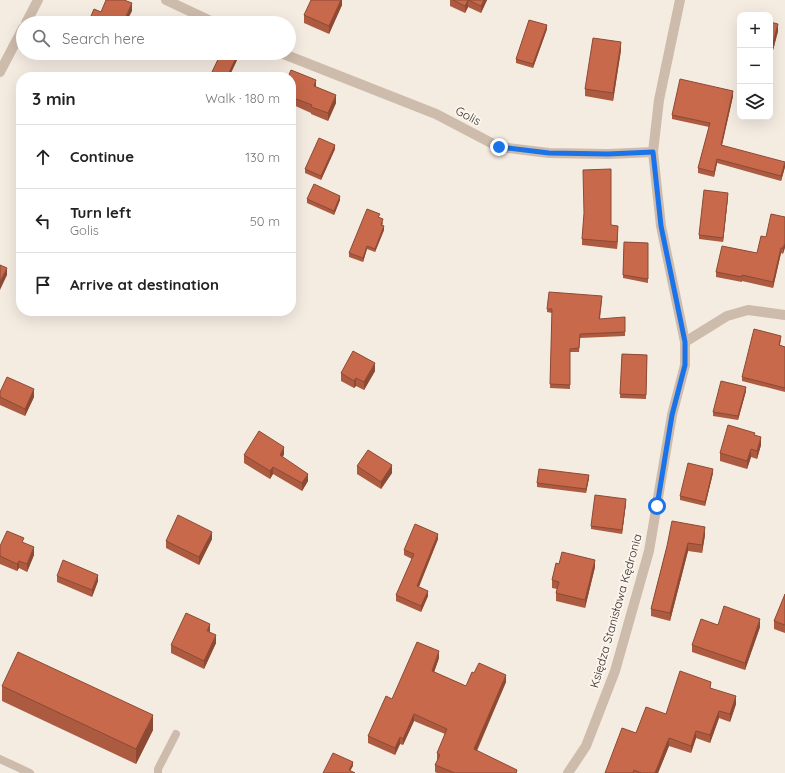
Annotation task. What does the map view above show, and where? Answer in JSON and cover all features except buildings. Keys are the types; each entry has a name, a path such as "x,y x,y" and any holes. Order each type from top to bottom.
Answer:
{"street":[{"path":"30,16 38,0"},
{"path":"166,0 200,16"},
{"name":"Księdza Stanisława Kędronia","path":"568,773 586,746 615,671 649,551 672,415 685,365 685,342 661,226 653,152 659,100 680,0"},
{"path":"0,72 16,41"},
{"name":"Golis","path":"296,59 436,114 499,147 549,153 608,154 653,152"},
{"path":"685,342 727,316 748,310 785,315"}],"lane":[{"path":"158,773 158,769 176,734"},
{"path":"0,759 30,773"}],"route":[{"path":"499,147 549,153 608,154 653,152 661,226 685,342 685,365 672,415 657,506"}]}
